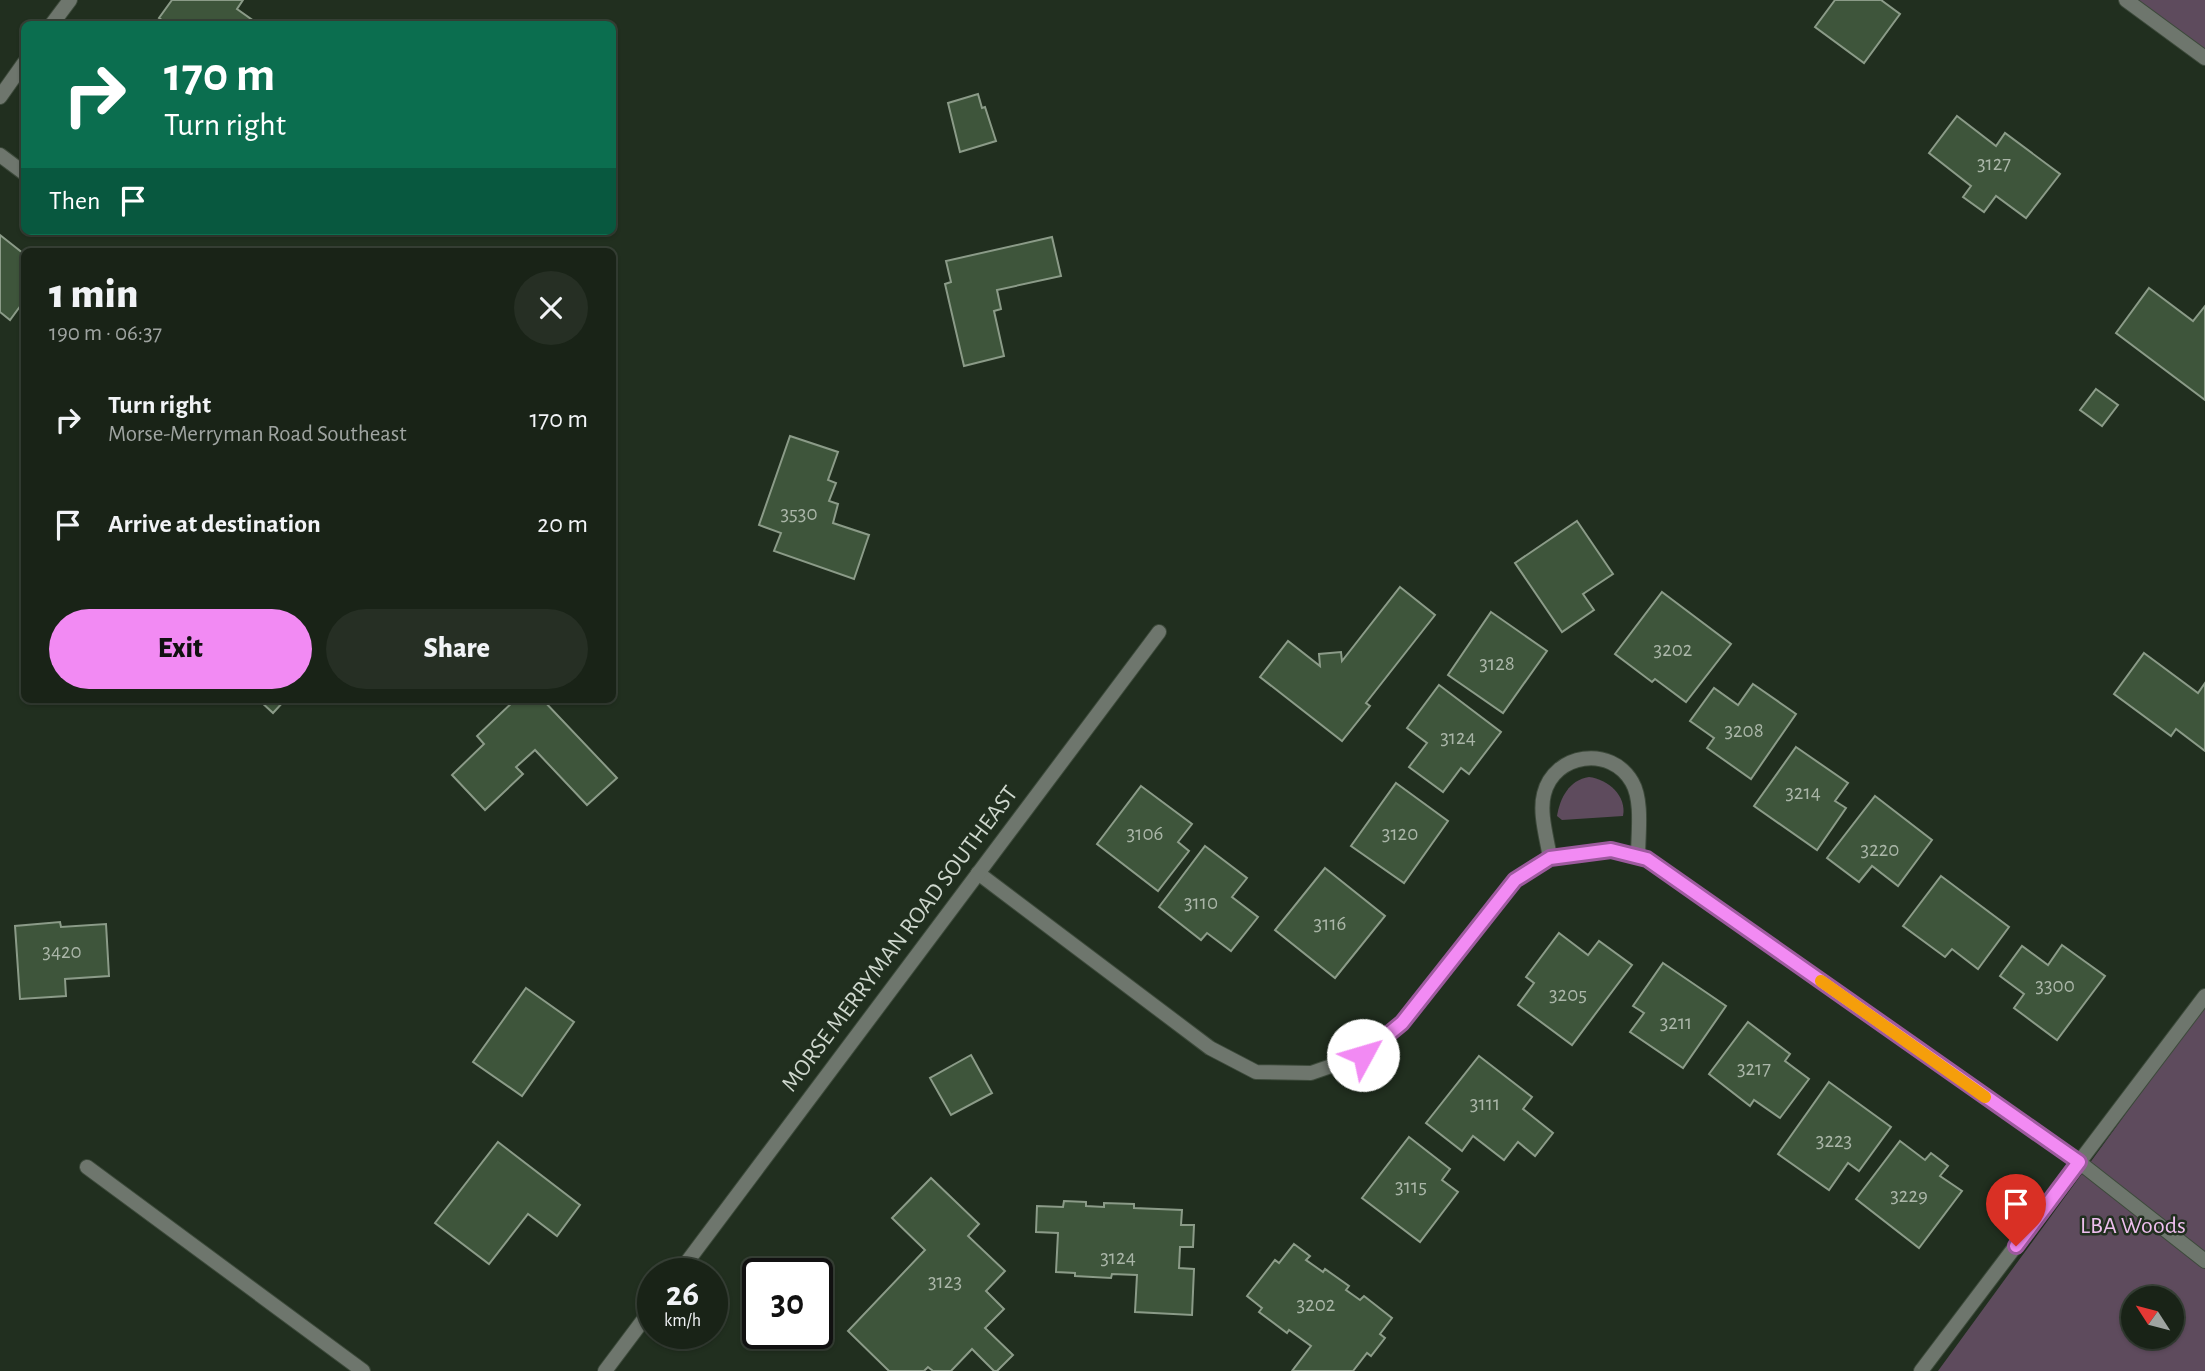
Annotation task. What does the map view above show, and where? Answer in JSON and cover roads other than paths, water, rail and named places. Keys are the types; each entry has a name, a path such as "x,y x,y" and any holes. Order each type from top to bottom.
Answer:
{"street":[{"path":"54,21 70,0"},
{"path":"2126,0 2205,58"},
{"path":"0,97 21,67"},
{"path":"0,155 21,171"},
{"name":"MORSE MERRYMAN ROAD SOUTHEAST","path":"690,1258 1159,632"},
{"path":"1550,858 1543,811 1544,795 1550,779 1561,767 1576,759 1592,757 1608,761 1622,769 1633,782 1637,798 1639,856"},
{"path":"978,873 1210,1048 1256,1073 1311,1073 1363,1055 1402,1023 1515,880 1550,858 1611,850 1639,856 1695,891 2079,1162 2205,1261"},
{"path":"1921,1371 2205,996"},
{"path":"88,1167 363,1371"},
{"path":"605,1371 637,1328"}],"park label":[{"name":"LBA Woods","path":"2133,1226"}]}
